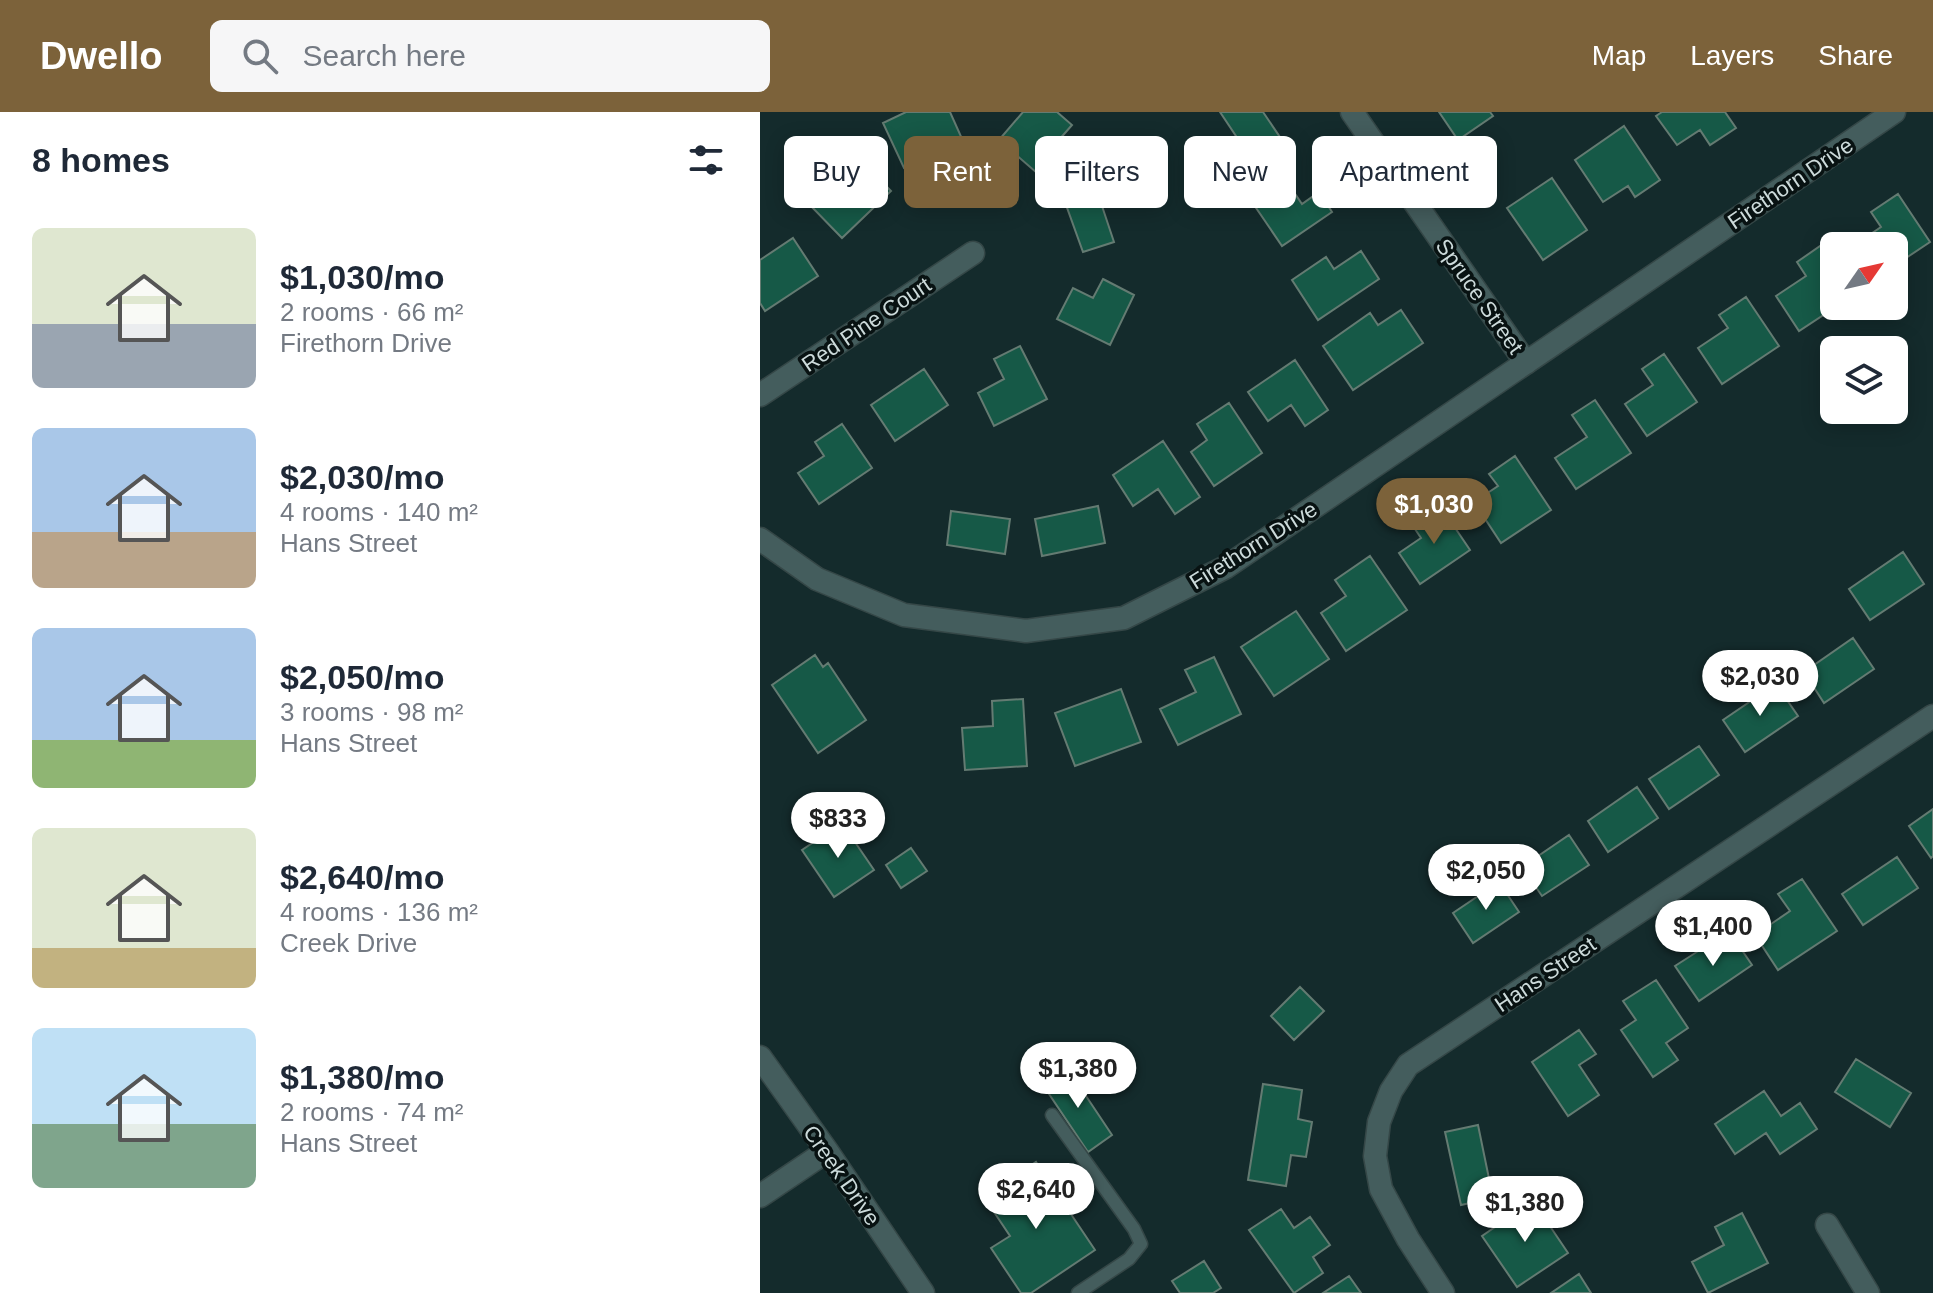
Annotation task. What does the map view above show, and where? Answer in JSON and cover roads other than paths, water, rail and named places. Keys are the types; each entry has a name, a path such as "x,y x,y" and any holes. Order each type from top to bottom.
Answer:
{"street":[{"name":"Spruce Street","path":"1352,112 1526,363"},
{"name":"Firethorn Drive","path":"760,539 817,579 904,615 1026,631 1124,618 1226,567 1894,112"},
{"name":"Red Pine Court","path":"760,395 973,253"},
{"name":"Hans Street","path":"1443,1293 1408,1239 1381,1189 1375,1156 1379,1122 1391,1091 1408,1065 1933,716"},
{"name":"Creek Drive","path":"760,1057 923,1293"},
{"path":"760,1196 827,1151"},
{"path":"1827,1225 1868,1293"}],"lane":[{"path":"1052,1115 1134,1229 1141,1244 1129,1259 1078,1293"}]}
